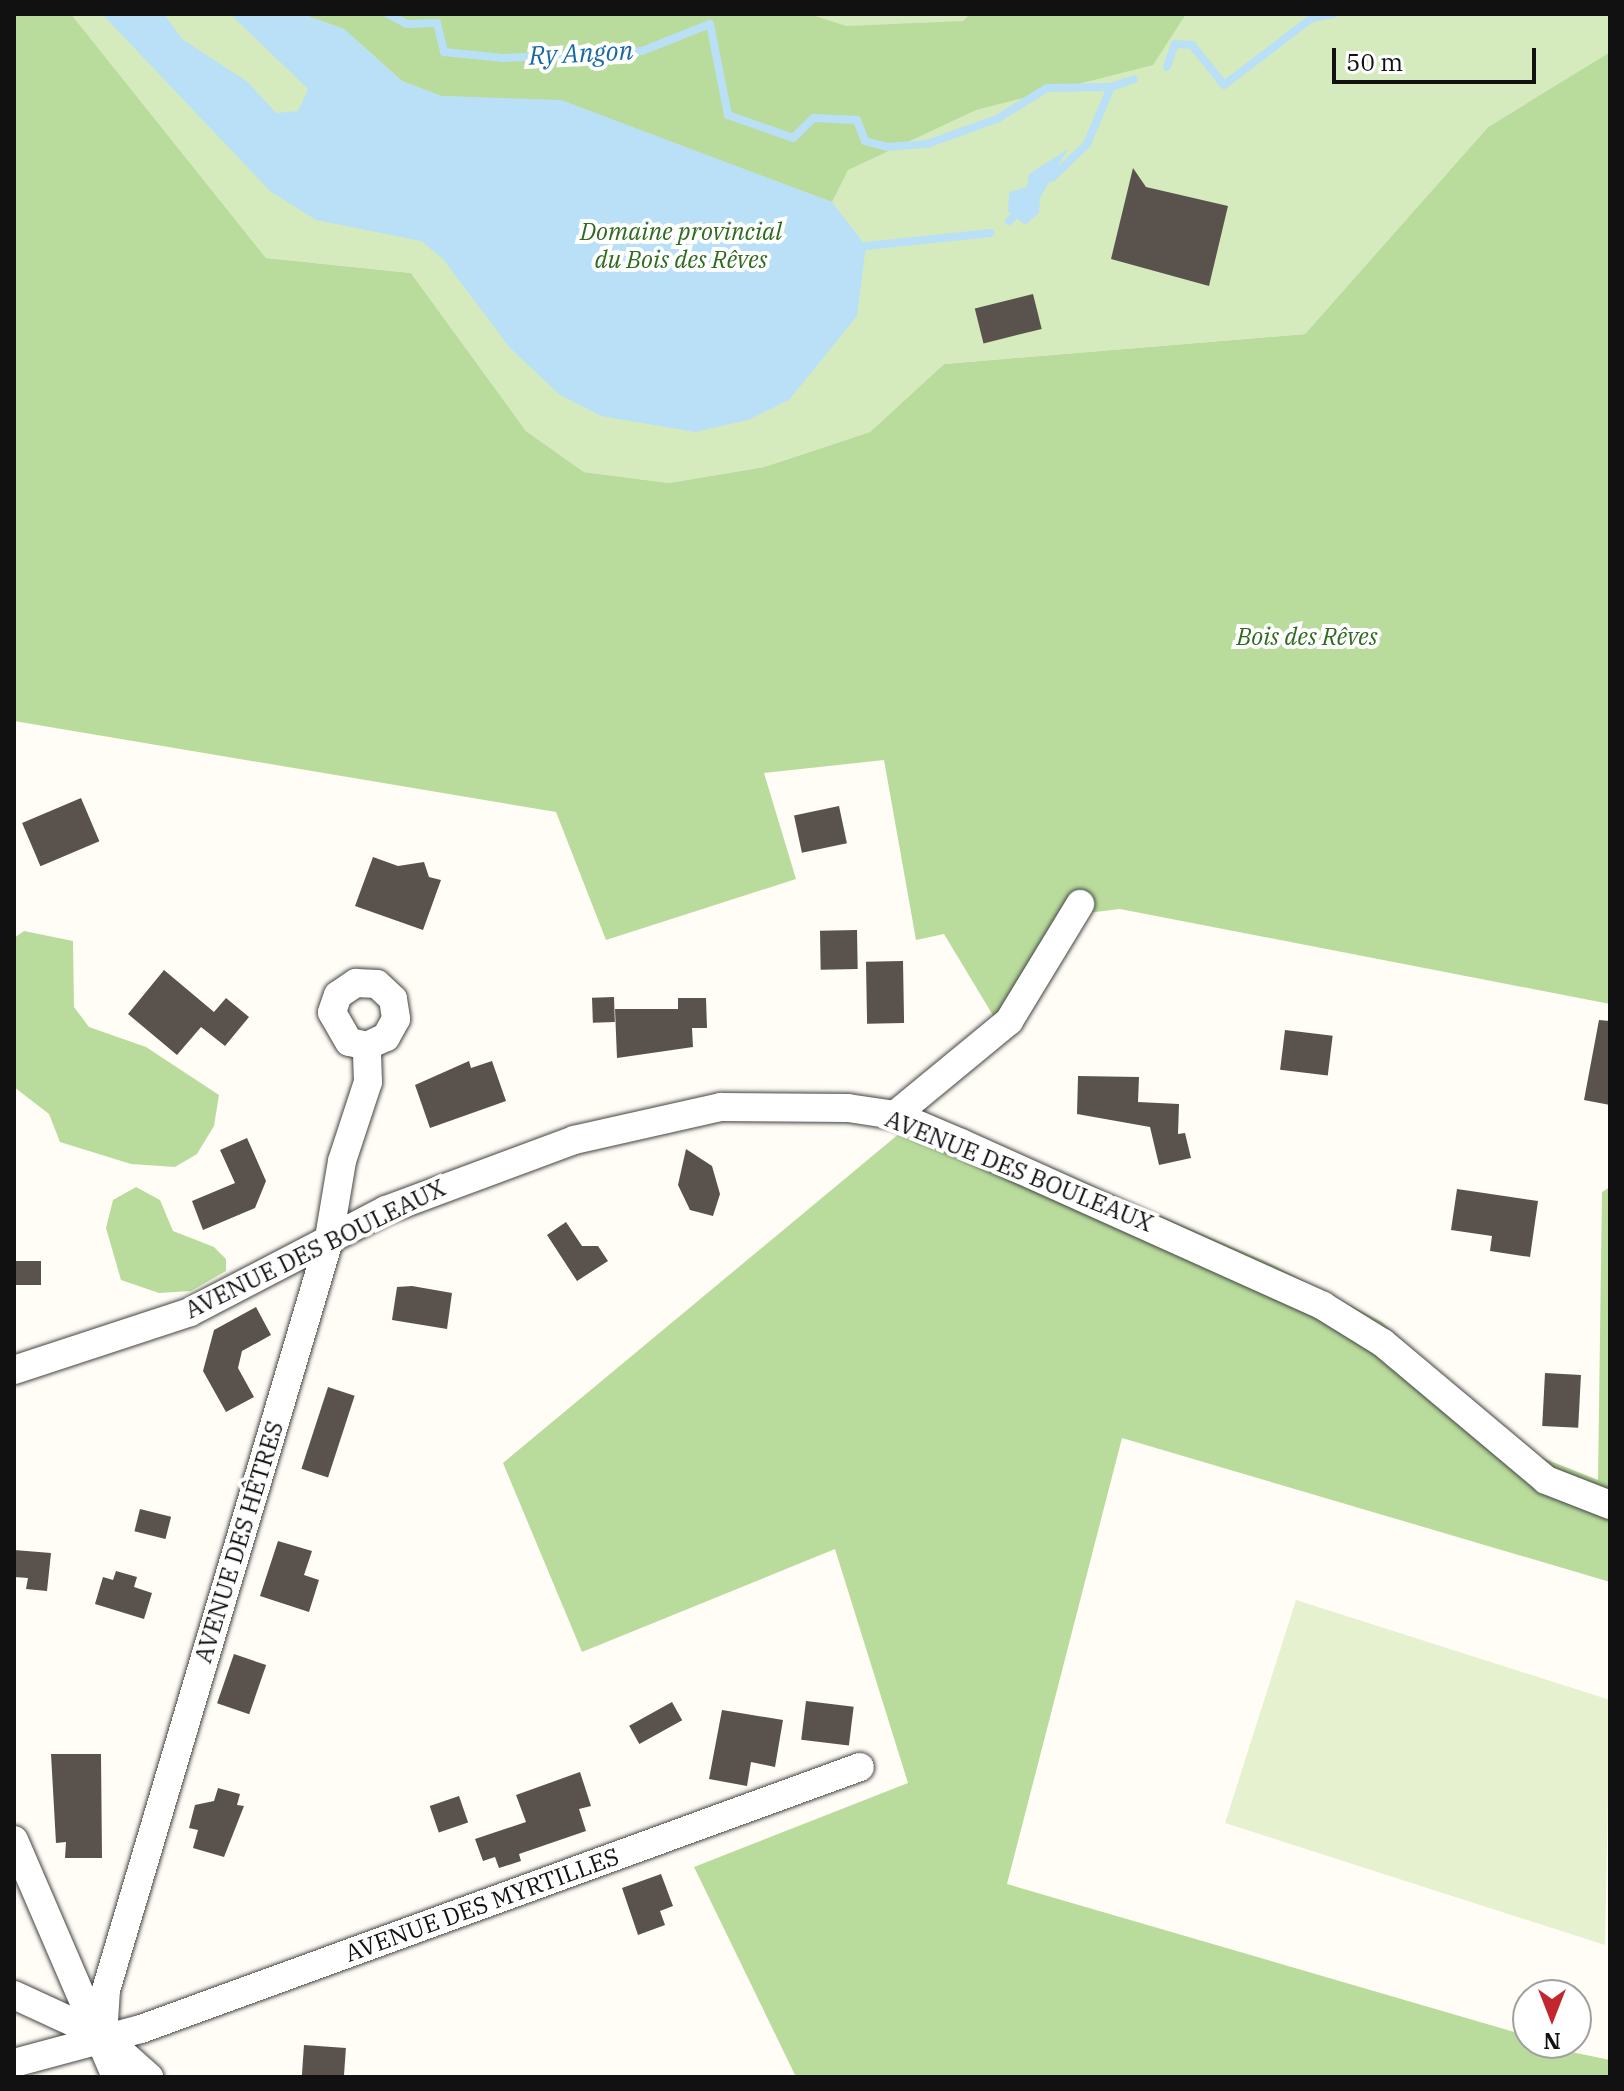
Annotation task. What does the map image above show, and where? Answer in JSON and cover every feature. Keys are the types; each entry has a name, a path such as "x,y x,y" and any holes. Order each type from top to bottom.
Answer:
{"street":[{"path":"895,1115 1009,1021 1080,904"},
{"name":"AVENUE DES HÊTRES","path":"103,2036 106,1990 328,1244 342,1161 368,1082 367,1046"},
{"name":"AVENUE DES BOULEAUX","path":"14,1370 190,1312 450,1183 629,1125 735,1106 805,1104 895,1115 1323,1306 1383,1343 1546,1480 1610,1505"},
{"name":"AVENUE DES MYRTILLES","path":"14,2063 103,2036 141,2029 860,1767"},
{"path":"14,1840 78,1997 103,2036 116,2077"},
{"path":"14,1995 103,2036 149,2077"}],"green space":[{"name":"Bois des Rêves","path":"14,14 71,14 266,258 411,273 526,431 584,472 669,483 764,467 870,432 944,364 1305,334 1488,127 1610,52 1610,1004 1120,909 1087,913 1006,1037 944,934 916,940 884,760 764,773 796,879 606,940 556,812 14,721"},
{"name":"Domaine provincial du Bois des Rêves","path":"71,14 1610,14 1610,52 1488,127 1305,334 944,364 870,432 764,467 669,483 584,472 526,431 411,273 266,258"},
{"path":"302,14 809,14 846,26 963,21 970,14 1186,14 1153,65 976,110 848,170 832,202 561,101 441,96 402,81 344,29"},
{"path":"24,931 73,941 74,1007 89,1027 146,1047 219,1095 214,1126 197,1154 175,1167 131,1164 60,1142 49,1114 14,1087 14,938"},
{"path":"924,1113 1271,1264 1382,1322 1523,1450 1598,1480 1602,1192 1610,1187 1610,1582 1122,1438 1007,1884 1512,2031 1512,2059 1592,2059 1592,2056 1610,2060 1610,2077 796,2077 694,1867 908,1783 835,1549 582,1652 503,1463"},
{"path":"136,1187 160,1200 173,1231 214,1247 226,1259 226,1271 191,1291 159,1293 121,1280 106,1228 113,1200"},
{"path":"1296,1600 1610,1700 1605,1945 1225,1823"}],"water":[{"path":"102,14 164,14 182,39 248,82 276,113 298,111 308,89 230,14 302,14 344,29 402,81 441,96 561,100 832,202 866,246 857,316 789,400 748,420 695,432 601,416 560,395 510,348 443,259 421,241 316,220 270,191"},
{"path":"1068,149 1040,198 1039,213 1025,225 1008,211 1009,192 1027,187 1029,174"}],"building":[{"path":"1133,168 1146,187 1228,206 1209,286 1111,259"},
{"path":"1033,294 1042,329 983,343 975,309"},
{"path":"81,798 99,841 40,866 22,823"},
{"path":"839,806 847,843 802,853 794,816"},
{"path":"373,857 398,866 424,862 429,877 441,880 423,930 355,906"},
{"path":"857,930 858,969 821,970 820,931"},
{"path":"903,961 904,1023 867,1024 866,962"},
{"path":"164,970 214,1012 226,998 249,1017 225,1046 201,1027 177,1055 128,1014"},
{"path":"614,997 615,1022 593,1023 592,998"},
{"path":"678,998 706,998 707,1028 692,1028 693,1047 617,1058 615,1009 678,1009"},
{"path":"1599,1020 1610,1021 1610,1105 1584,1100"},
{"path":"1285,1030 1333,1036 1328,1076 1280,1070"},
{"path":"469,1061 471,1068 492,1061 506,1101 430,1128 415,1085"},
{"path":"1078,1076 1139,1077 1138,1102 1179,1104 1178,1134 1185,1133 1191,1158 1159,1165 1150,1127 1077,1114"},
{"path":"247,1138 266,1181 255,1208 203,1230 192,1201 235,1183 220,1150"},
{"path":"686,1149 712,1166 720,1194 713,1216 690,1210 678,1185"},
{"path":"1457,1189 1538,1201 1530,1257 1490,1251 1492,1236 1451,1230"},
{"path":"566,1222 582,1246 598,1246 608,1261 577,1281 547,1235"},
{"path":"14,1261 41,1261 41,1285 14,1285"},
{"path":"412,1286 452,1293 447,1329 392,1320 397,1287"},
{"path":"256,1307 271,1335 242,1351 238,1368 254,1397 226,1412 203,1371 214,1330"},
{"path":"1545,1373 1581,1375 1578,1428 1542,1426"},
{"path":"328,1387 355,1396 328,1477 301,1469"},
{"path":"140,1509 171,1517 165,1539 134,1531"},
{"path":"278,1541 312,1551 304,1575 319,1580 309,1612 260,1596"},
{"path":"14,1550 51,1553 47,1591 26,1589 28,1578 14,1577"},
{"path":"116,1571 137,1577 134,1587 152,1593 144,1619 95,1604 103,1577 113,1580"},
{"path":"234,1654 266,1665 249,1714 217,1703"},
{"path":"806,1701 854,1707 849,1746 801,1740"},
{"path":"672,1702 682,1720 639,1744 629,1726"},
{"path":"722,1710 783,1720 775,1767 751,1762 747,1786 709,1779"},
{"path":"51,1754 101,1754 102,1858 65,1858 66,1842 56,1843"},
{"path":"580,1772 591,1806 579,1809 586,1831 519,1854 521,1861 499,1868 495,1857 483,1861 475,1839 526,1822 516,1795"},
{"path":"218,1788 240,1794 237,1805 244,1806 224,1857 193,1848 198,1830 189,1828 195,1805 214,1801"},
{"path":"459,1796 468,1822 439,1833 430,1806"},
{"path":"661,1874 673,1906 660,1911 665,1925 638,1935 622,1888"},
{"path":"304,2045 346,2048 344,2077 302,2077"}],"waterway":[{"name":"Ry Angon","path":"388,14 407,24 437,23 444,52 503,58 642,51 710,24 728,115 793,138 814,118 857,120 865,141 887,147 927,144 997,119 1047,88 1111,87"},
{"name":"Ry Angon","path":"1167,67 1175,44 1192,45 1224,85 1312,18 1334,14"},
{"name":"Ry Angon","path":"1052,178 1087,144 1111,87 1134,79"},
{"name":"Ry Angon","path":"1009,221 1023,208"},
{"name":"Ry Angon","path":"866,246 990,233"}]}
